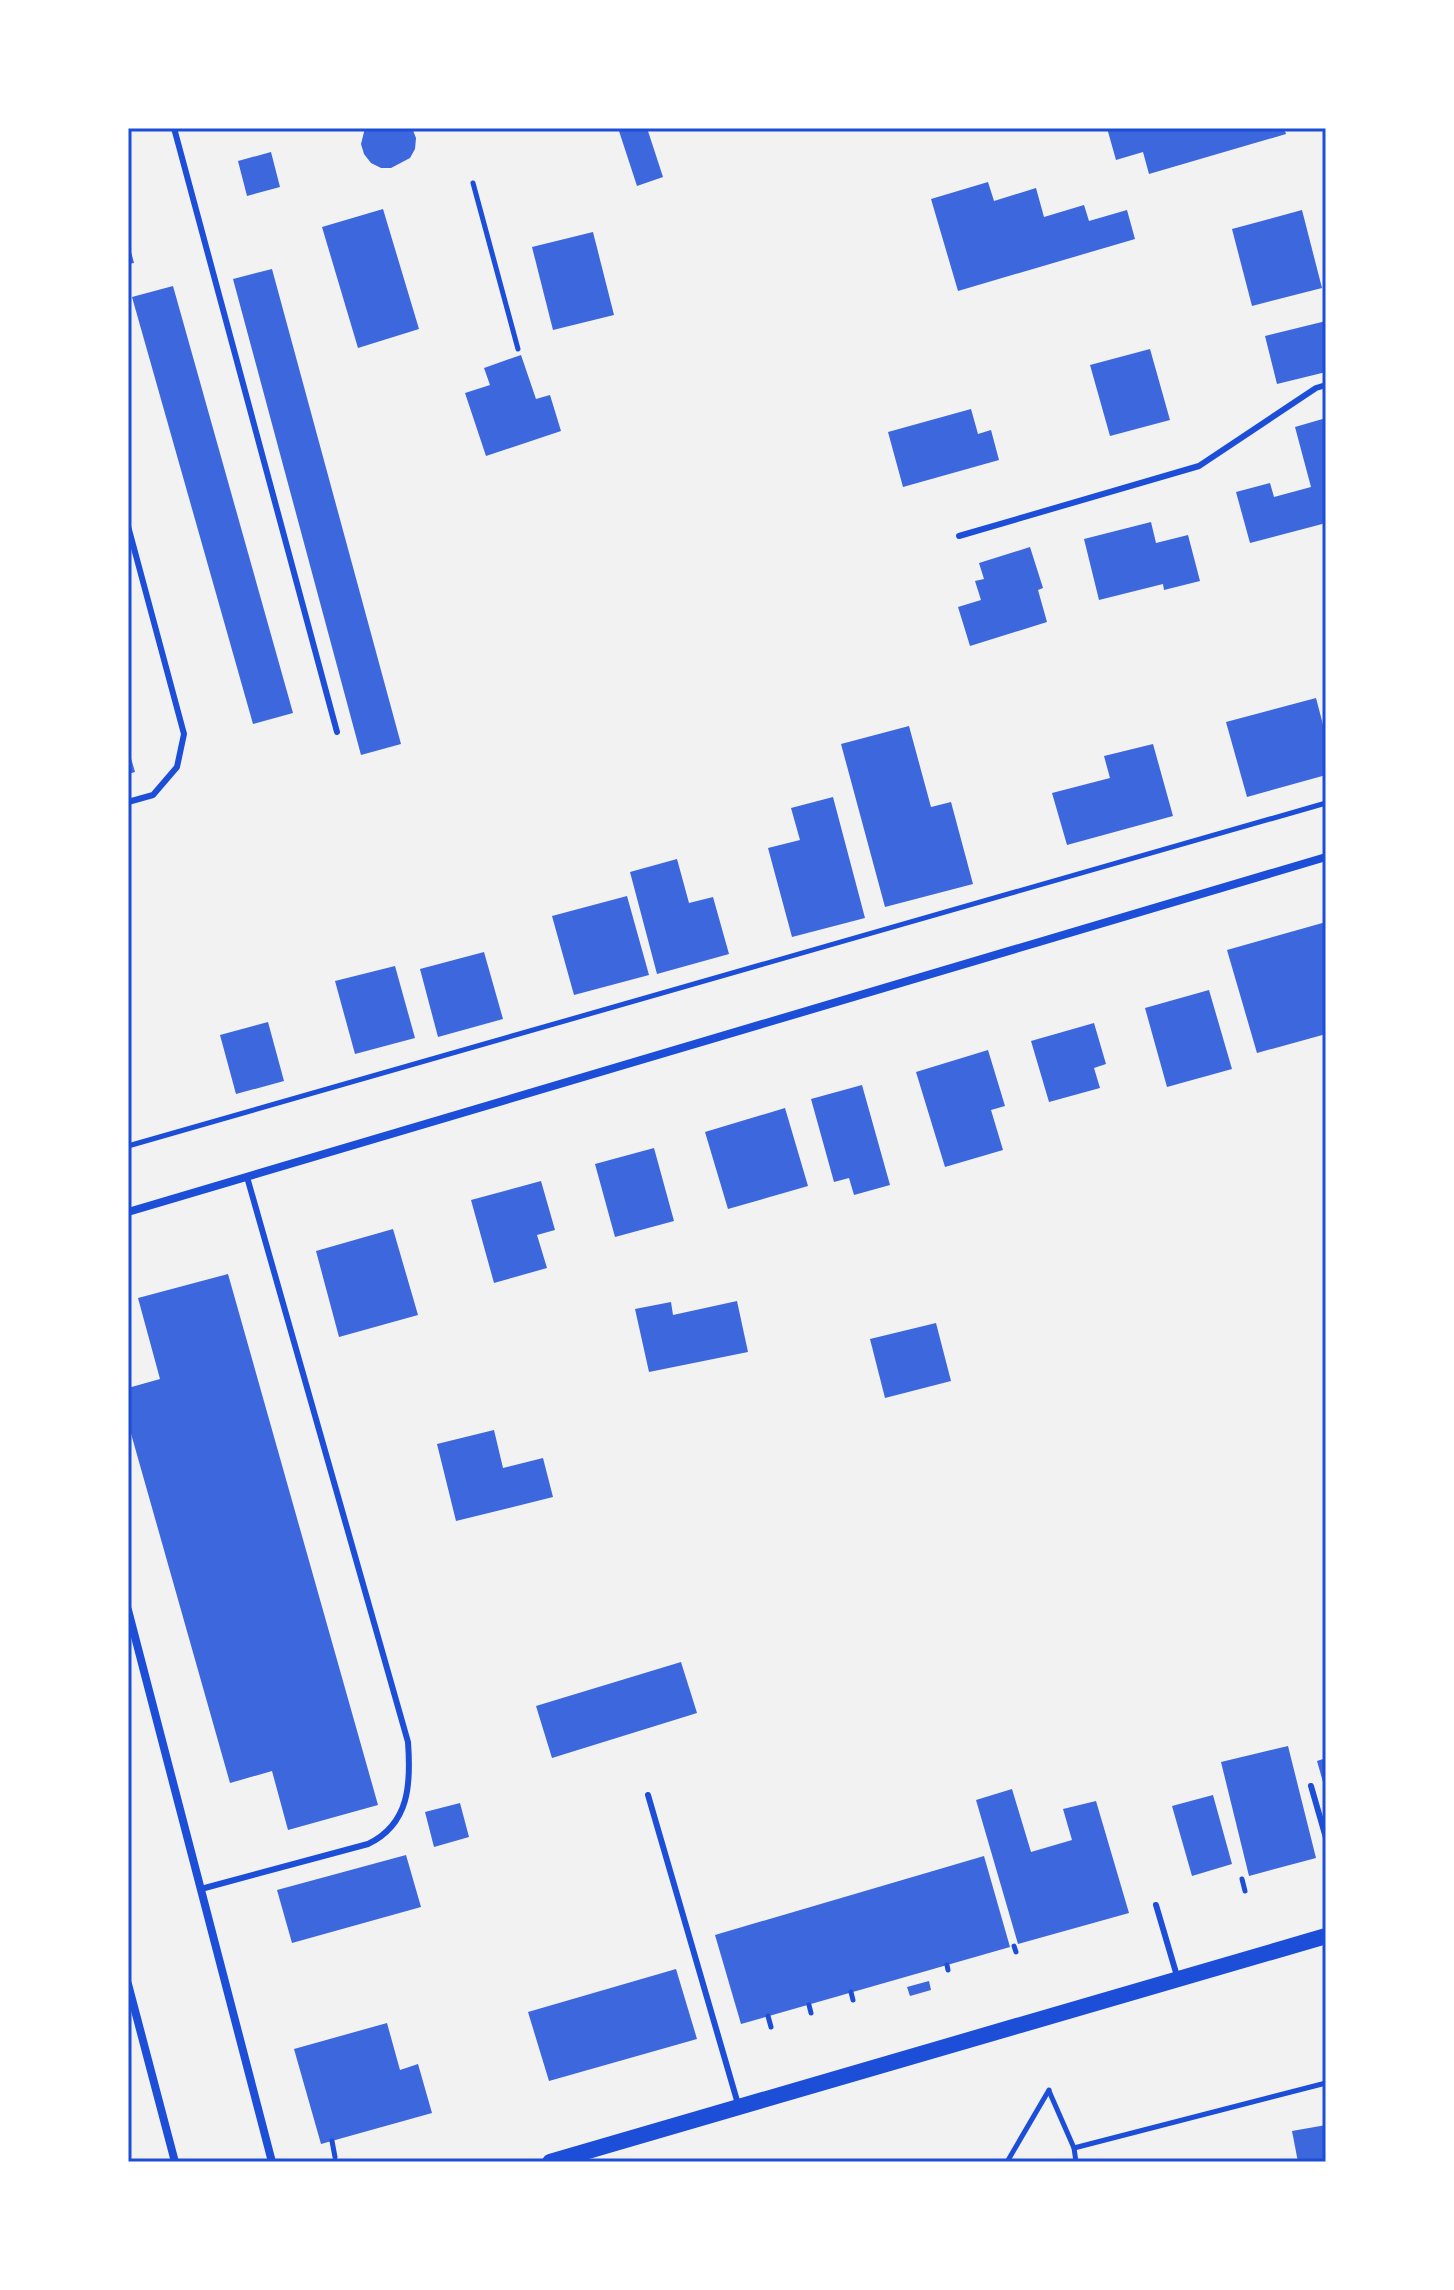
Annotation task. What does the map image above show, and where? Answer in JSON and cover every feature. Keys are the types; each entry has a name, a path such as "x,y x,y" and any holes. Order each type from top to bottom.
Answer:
{"main road":[{"path":"550,2162 1326,1936"}],"street":[{"path":"128,1212 1326,857"},
{"path":"128,1610 272,2162"},
{"path":"128,1984 175,2162"}],"lane":[{"path":"174,128 337,732"},
{"path":"959,536 1199,466 1316,388 1326,385"},
{"path":"128,526 184,734 177,767 153,795 128,802"},
{"path":"201,1889 368,1844 383,1837 401,1814 410,1771 408,1742 247,1177"},
{"path":"1311,1786 1326,1838"},
{"path":"648,1795 739,2107"},
{"path":"1156,1905 1178,1979"}],"path":[{"path":"473,183 518,349"},
{"path":"128,1146 1326,803"},
{"path":"1242,1879 1245,1891"},
{"path":"851,1992 853,2000"},
{"path":"809,2005 811,2013"},
{"path":"768,2016 771,2027"},
{"path":"1074,2148 1326,2083"},
{"path":"1007,2162 1049,2090 1074,2148 1076,2162"},
{"path":"332,2141 335,2157"}],"building":[{"path":"365,128 412,128 416,138 415,149 410,158 391,168 381,168 371,163 364,154 361,144"},
{"path":"618,128 647,128 663,177 637,186"},
{"path":"1107,128 1284,128 1286,134 1149,174 1143,152 1116,160"},
{"path":"271,152 280,187 247,196 238,161"},
{"path":"988,182 994,201 1036,188 1044,217 1084,205 1089,221 1127,210 1135,239 958,291 931,199"},
{"path":"383,209 419,329 358,348 322,227"},
{"path":"1302,210 1322,288 1252,306 1232,229"},
{"path":"593,232 614,315 553,330 532,247"},
{"path":"128,240 134,263 128,264"},
{"path":"272,269 401,744 361,755 233,279"},
{"path":"173,286 293,713 253,724 132,297"},
{"path":"1326,321 1326,372 1277,384 1265,336"},
{"path":"1150,349 1170,420 1110,436 1090,365"},
{"path":"521,355 536,399 550,395 561,431 486,456 465,393 490,385 484,368"},
{"path":"971,409 978,434 991,430 999,460 903,487 888,432"},
{"path":"1326,418 1326,523 1250,543 1236,492 1270,483 1274,497 1311,487 1295,427"},
{"path":"1151,522 1156,543 1188,535 1200,581 1164,590 1163,584 1099,600 1084,539"},
{"path":"1030,547 1043,588 1038,590 1047,622 970,646 958,607 981,600 975,581 984,579 979,563"},
{"path":"1316,698 1326,736 1326,775 1247,797 1226,722"},
{"path":"909,726 931,807 951,802 973,884 885,907 841,744"},
{"path":"1153,744 1173,816 1067,845 1052,793 1110,778 1104,756"},
{"path":"128,748 135,772 128,774"},
{"path":"833,797 865,918 792,937 768,848 800,840 791,808"},
{"path":"677,859 689,903 713,897 729,954 657,974 630,872"},
{"path":"627,896 649,975 574,995 552,916"},
{"path":"1326,922 1326,1034 1257,1053 1227,950"},
{"path":"484,952 503,1019 438,1037 420,969"},
{"path":"395,966 415,1038 355,1054 335,981"},
{"path":"1209,990 1232,1069 1167,1087 1145,1008"},
{"path":"268,1022 284,1081 236,1094 220,1035"},
{"path":"1094,1023 1106,1064 1094,1068 1100,1088 1049,1102 1031,1041"},
{"path":"988,1050 1005,1106 991,1110 1003,1150 945,1167 916,1072"},
{"path":"862,1085 890,1185 854,1195 849,1178 834,1182 811,1099"},
{"path":"785,1108 808,1186 728,1209 705,1132"},
{"path":"654,1148 674,1221 615,1237 595,1164"},
{"path":"541,1181 555,1230 537,1235 547,1268 494,1283 471,1200"},
{"path":"393,1229 418,1315 339,1337 316,1251"},
{"path":"228,1274 378,1805 288,1830 272,1771 230,1783 128,1423 128,1388 160,1379 138,1298"},
{"path":"737,1301 748,1352 649,1372 635,1309 671,1302 673,1315"},
{"path":"936,1323 951,1381 885,1398 870,1339"},
{"path":"494,1430 503,1468 543,1458 553,1497 456,1521 437,1444"},
{"path":"681,1662 697,1713 552,1758 536,1706"},
{"path":"1288,1746 1316,1858 1249,1876 1221,1762"},
{"path":"1326,1758 1326,1788 1325,1789 1317,1761"},
{"path":"1012,1789 1031,1852 1072,1840 1063,1809 1096,1801 1129,1913 1018,1944 976,1800"},
{"path":"1213,1795 1232,1864 1192,1876 1172,1806"},
{"path":"460,1803 469,1837 434,1847 425,1812"},
{"path":"406,1855 421,1907 292,1943 277,1890"},
{"path":"984,1856 1010,1947 741,2024 715,1935"},
{"path":"676,1969 697,2039 549,2081 528,2012"},
{"path":"929,1981 931,1990 910,1996 907,1987"},
{"path":"387,2023 400,2070 418,2064 432,2113 321,2144 294,2049"},
{"path":"1326,2125 1326,2162 1298,2162 1292,2131"}]}
